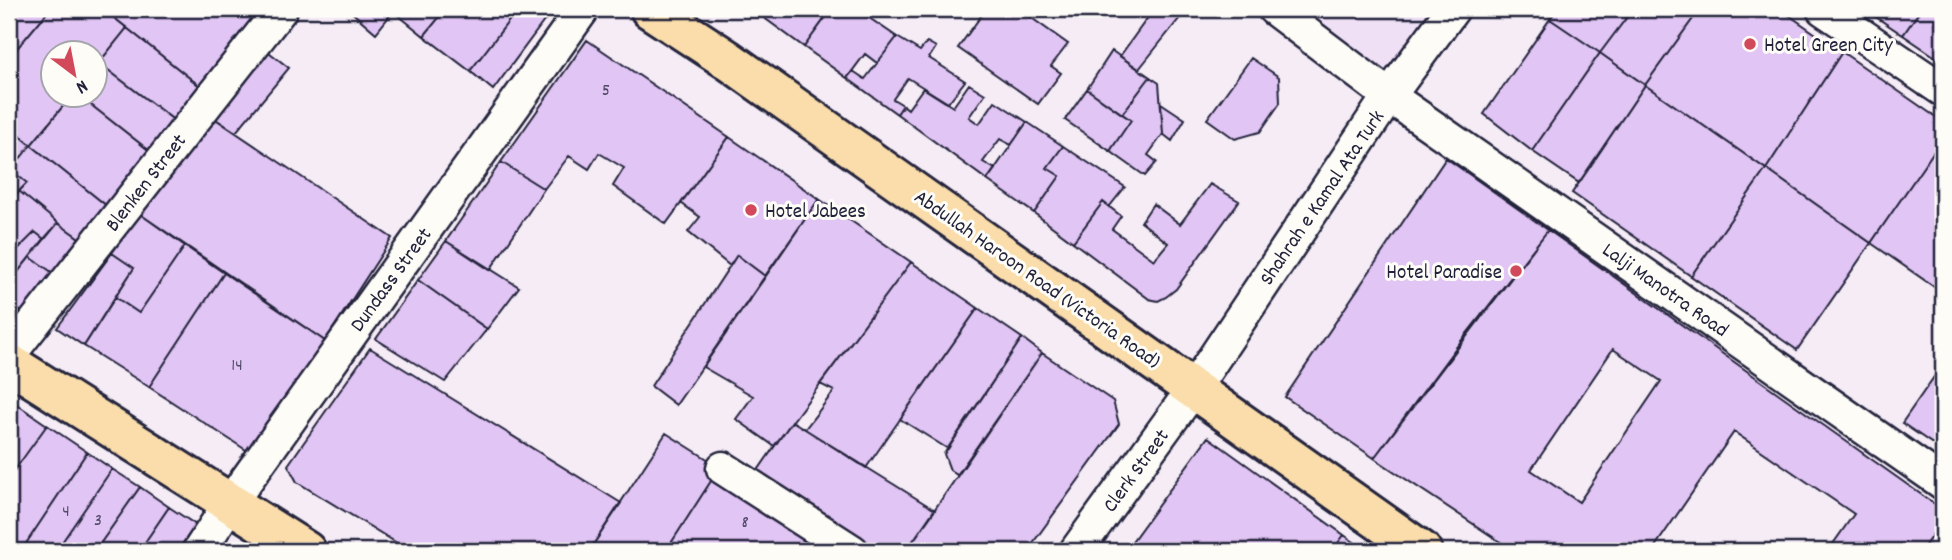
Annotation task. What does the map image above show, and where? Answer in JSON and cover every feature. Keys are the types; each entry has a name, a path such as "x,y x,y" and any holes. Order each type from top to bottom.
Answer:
{"main road":[{"name":"Abdullah Haroon Road (Victoria Road)","path":"650,9 728,60 1422,551"},
{"path":"9,363 306,551"}],"street":[{"name":"Blenken Street","path":"9,355 281,9"},
{"name":"Dundass Street","path":"199,551 230,503 583,9"},
{"name":"Lalji Manotra Road","path":"1274,9 1389,96 1943,482"},
{"name":"Shahrah e Kamal Ata Turk","path":"1194,388 1389,96 1453,9"},
{"path":"1823,9 1943,90"},
{"name":"Clerk Street","path":"1076,551 1194,388"},
{"path":"723,468 852,551"}],"shaded area":[{"path":"1268,9 1453,9 1389,96"}],"building":[{"path":"9,9 50,9 9,58"},
{"path":"50,9 103,9 127,28 108,52 108,38 38,38 38,108 61,108 31,145 9,126 9,58"},
{"path":"103,9 261,9 201,87"},
{"path":"348,9 395,9 376,33"},
{"path":"446,9 424,36 393,11"},
{"path":"446,9 518,9 470,71 424,36"},
{"path":"518,9 536,9 547,17 493,90 470,71"},
{"path":"769,9 813,9 825,18 804,47 763,17"},
{"path":"832,9 856,9 897,37 877,63 865,54 847,78 804,47"},
{"path":"986,9 1019,9 1068,44 1051,66 1061,73 1038,104 958,48"},
{"path":"1154,9 1187,9 1139,69 1120,56"},
{"path":"1557,9 1633,9 1600,53 1550,19"},
{"path":"1633,9 1700,9 1645,85 1600,53"},
{"name":"Hotel Green City","path":"1700,9 1780,9 1842,52 1766,169 1645,85"},
{"path":"1864,9 1921,9 1903,35"},
{"path":"1921,9 1943,9 1943,62 1903,35"},
{"path":"1550,19 1600,53 1532,151 1484,114"},
{"path":"127,28 201,87 175,121 108,70 108,52"},
{"path":"897,37 920,51 927,42 936,47 929,58 965,81 948,103 908,78 893,99 903,105 897,114 847,78 853,71 865,79"},
{"path":"587,40 729,137 666,224 613,186 624,168 599,153 589,169 569,156 544,189 501,162"},
{"path":"265,49 289,68 236,132 211,116"},
{"path":"1112,51 1150,77 1122,114 1087,89"},
{"path":"1842,52 1943,122 1943,138 1871,243 1766,169"},
{"path":"1600,53 1645,85 1579,183 1532,151"},
{"path":"1251,58 1279,77 1280,103 1260,132 1235,139 1207,119"},
{"path":"108,70 175,121 151,152 95,108 108,108"},
{"path":"1150,77 1159,83 1163,134 1148,155 1157,162 1145,176 1110,151 1131,120 1122,114"},
{"path":"969,84 985,94 969,117 979,124 995,101 1027,122 1011,145 1000,139 983,162 995,169 987,180 897,114 903,105 908,109 923,88 953,107"},
{"path":"1645,85 1766,169 1691,276 1572,193"},
{"path":"1087,89 1131,120 1110,151 1065,120"},
{"path":"1161,103 1185,119 1172,141 1163,134"},
{"path":"61,108 95,108 151,152 107,206 31,145"},
{"path":"211,116 392,238 325,341 140,214"},
{"path":"1027,122 1063,146 1047,168 1060,176 1034,213 987,180"},
{"path":"9,126 31,145 11,170 27,183 9,202"},
{"name":"Hotel Jabees","path":"729,137 819,199 765,276 737,255 730,266 688,232 700,217 681,203"},
{"path":"1943,138 1943,293 1871,243"},
{"path":"31,145 107,206 82,240 19,191 27,183 11,170"},
{"path":"1063,146 1125,187 1109,207 1103,202 1073,242 1034,213 1060,176 1047,168"},
{"path":"1446,158 1548,230 1374,458 1285,397"},
{"path":"501,162 544,189 490,270 446,241"},
{"path":"1766,169 1871,243 1797,350 1691,276"},
{"path":"1210,184 1239,201 1176,289 1158,301 1149,299 1073,242 1103,202 1121,216 1112,229 1154,260 1168,243 1141,222 1153,204 1180,224"},
{"path":"19,191 58,223 44,239 35,232 15,252 9,246 9,202"},
{"path":"819,199 911,262 774,446 736,419 753,396 703,367"},
{"path":"140,214 185,246 139,313 115,297 134,268 112,253"},
{"path":"58,223 82,240 56,275 30,257"},
{"path":"1548,230 1943,510 1943,520 1921,551 1828,551 1854,514 1734,432 1652,551 1514,551 1374,458","holes":["1613,349 1661,381 1579,502 1531,470"]},
{"path":"35,232 44,239 9,283 9,258"},
{"path":"446,241 519,287 487,329 418,280"},
{"path":"185,246 224,273 149,387 84,346 115,297 139,313"},
{"path":"112,253 134,268 84,346 57,328"},
{"path":"737,255 765,276 676,405 651,386"},
{"path":"30,257 56,275 26,316 9,302 9,283"},
{"path":"911,262 978,308 866,468 805,429 834,391 820,384"},
{"path":"224,273 325,341 249,452 149,387"},
{"path":"418,280 487,329 445,382 376,339"},
{"path":"978,308 1022,338 948,449 900,419"},
{"path":"1022,338 1042,353 957,475 950,470 944,454"},
{"path":"370,348 621,503 589,551 410,551 297,482 288,465"},
{"path":"1042,353 1113,401 1119,424 1027,551 906,551"},
{"path":"1943,364 1943,451 1902,423"},
{"path":"9,399 47,425 9,478"},
{"path":"792,421 935,510 906,551 852,551 748,485"},
{"path":"47,425 87,452 21,551 9,551 9,478"},
{"path":"666,433 720,467 666,551 589,551"},
{"path":"1208,437 1344,535 1332,551 1125,551"},
{"path":"87,452 112,469 56,551 21,551"},
{"path":"720,467 854,551 666,551"},
{"path":"112,469 140,487 95,551 56,551"},
{"path":"140,487 169,507 139,551 95,551"},
{"path":"169,507 196,525 177,551 139,551"},
{"path":"1943,520 1943,551 1921,551"},
{"path":"1344,535 1367,551 1332,551"}],"place":[{"name":"Hotel Green City","path":"1750,44"},
{"name":"Hotel Jabees","path":"751,210"},
{"name":"Hotel Paradise","path":"1516,271"}]}
